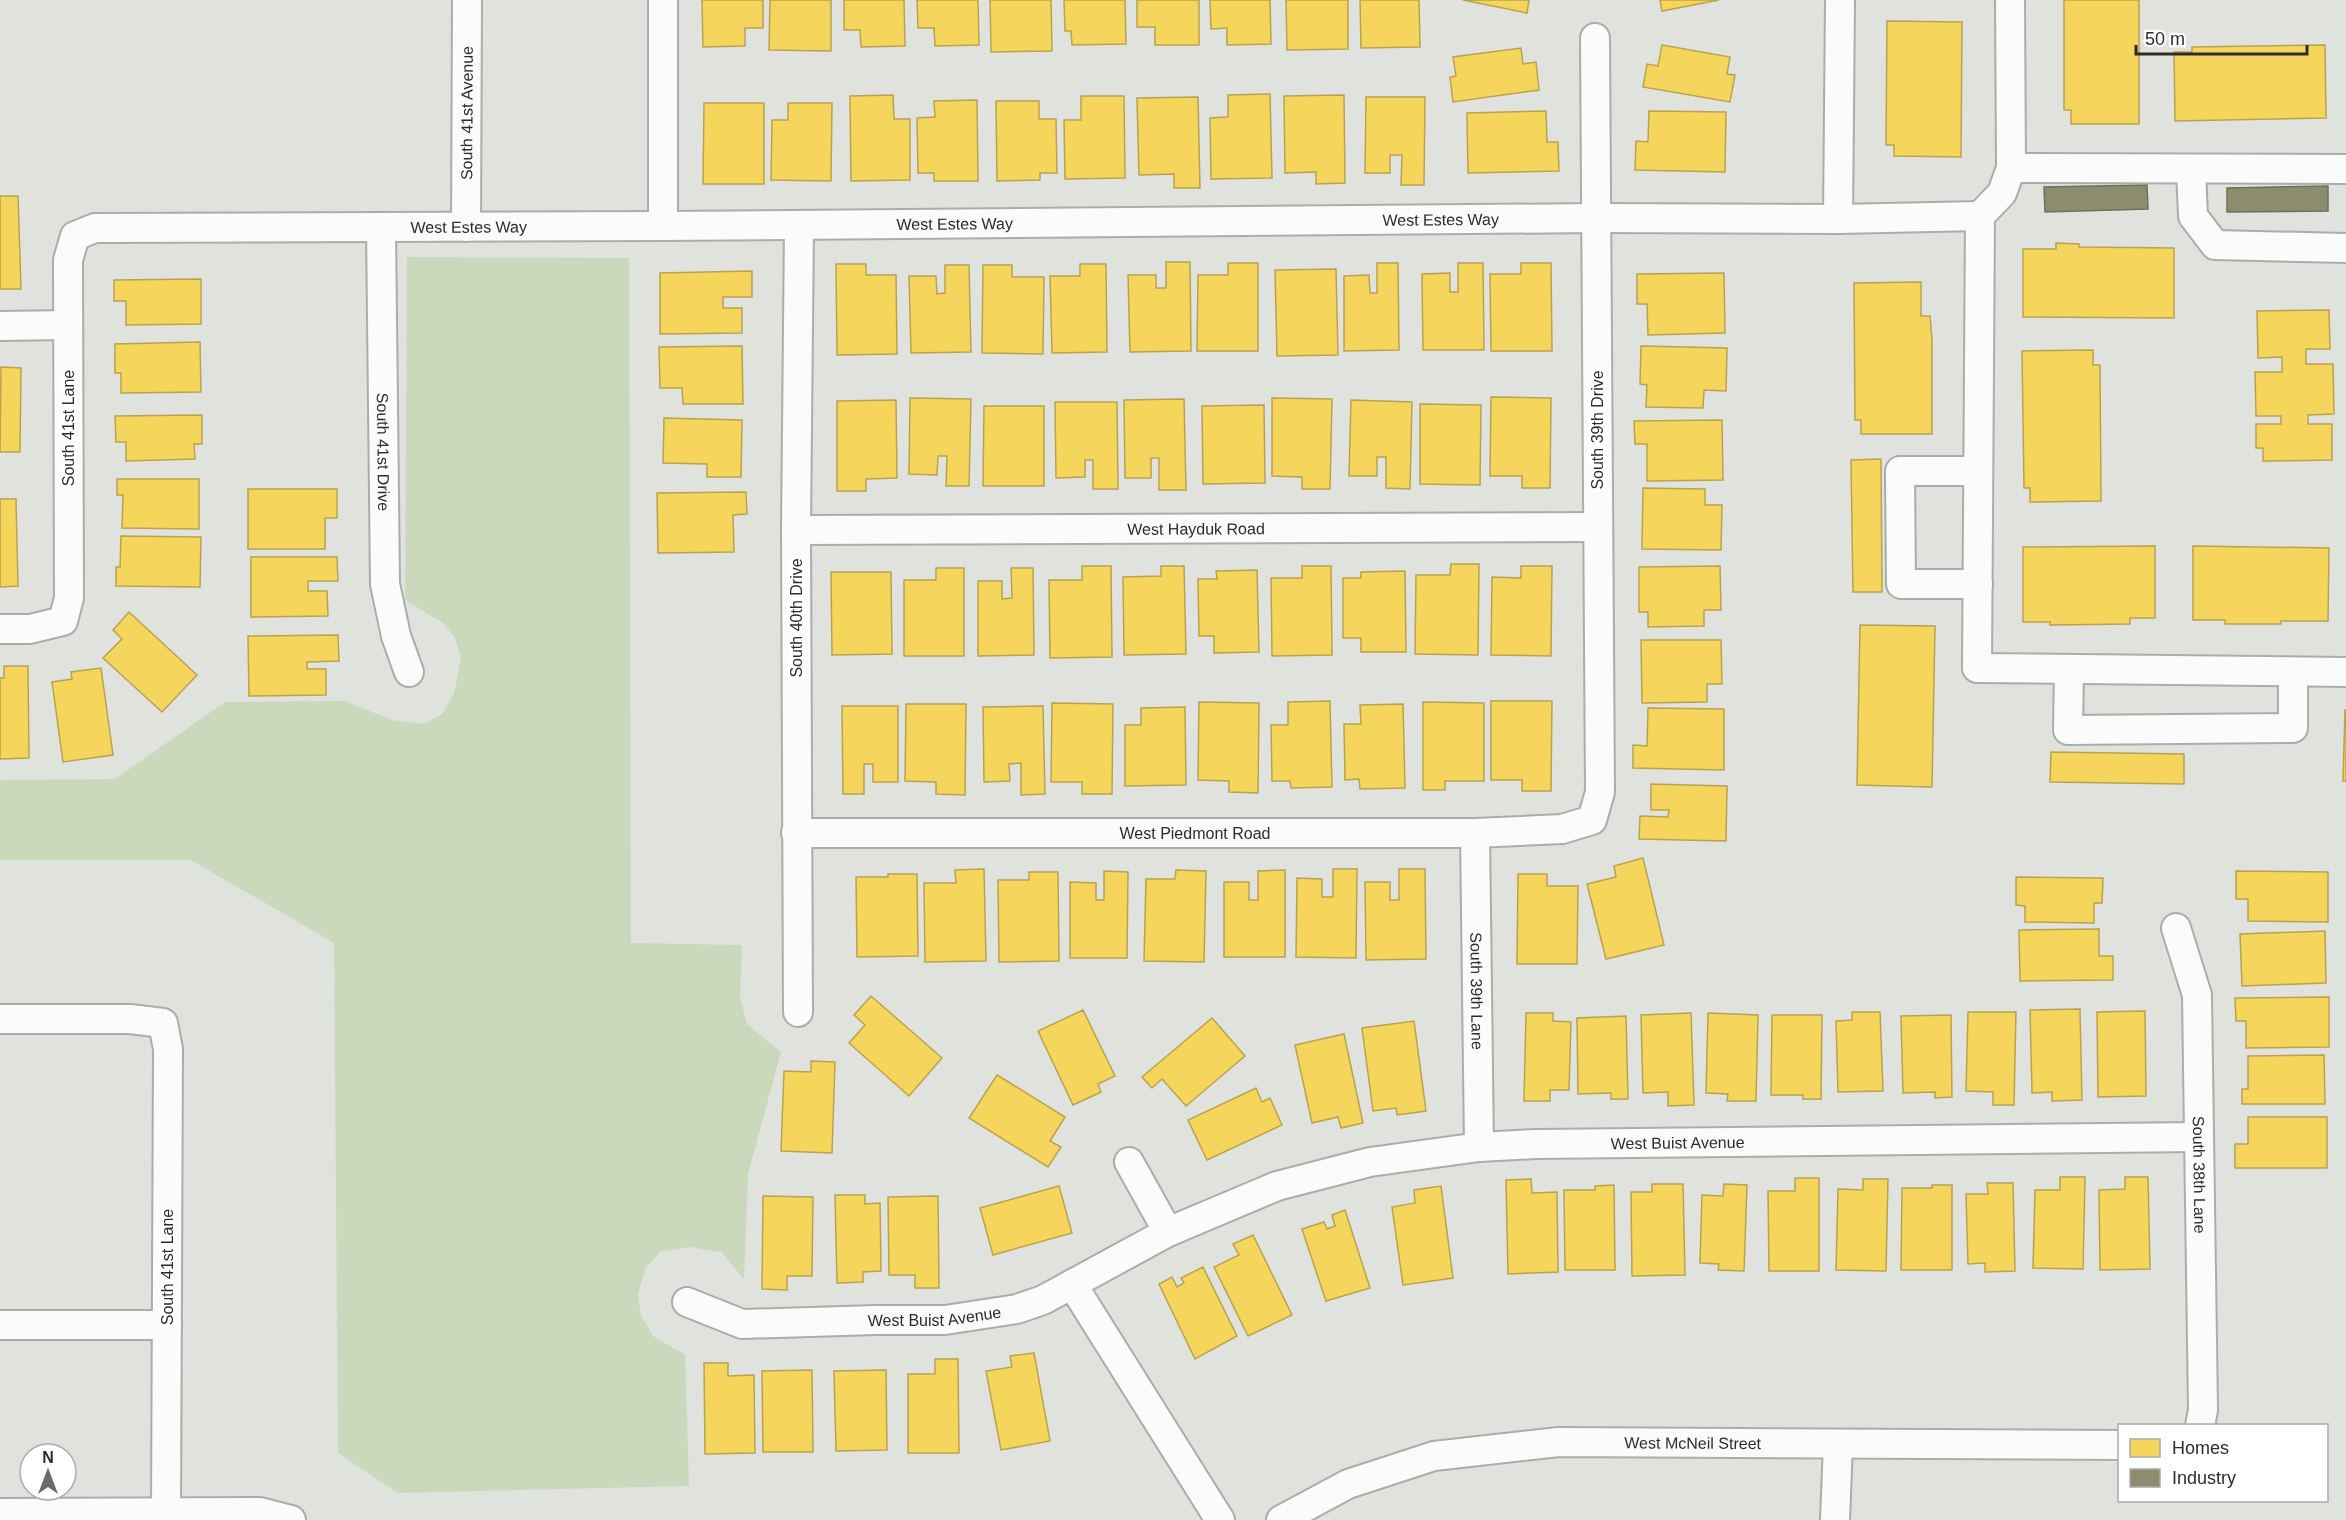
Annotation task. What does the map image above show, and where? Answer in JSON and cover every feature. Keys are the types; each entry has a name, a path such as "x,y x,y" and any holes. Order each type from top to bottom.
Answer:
{"street":[{"name":"South 41st Avenue","path":"466,227 467,0"},
{"path":"663,0 663,226"},
{"path":"1838,219 1840,0"},
{"path":"2010,0 2011,168 2002,193 1980,216 1977,668 2346,672"},
{"name":"South 39th Drive","path":"1592,820 1600,792 1597,527 1598,218 1595,38"},
{"path":"2011,168 2346,169"},
{"path":"2191,168 2193,216 2216,245 2346,248"},
{"name":"West Estes Way","path":"75,236 95,228 381,228 1598,218 1838,219 1980,216"},
{"name":"South 40th Drive","path":"798,1012 796,530 799,225"},
{"name":"South 41st Drive","path":"381,228 385,584 396,636 409,672"},
{"name":"South 41st Lane","path":"0,629 30,629 63,621 69,598 68,260 75,236"},
{"path":"0,326 68,326"},
{"path":"1978,471 1900,471 1901,585 1978,585"},
{"name":"West Hayduk Road","path":"796,530 1597,527"},
{"path":"2069,669 2068,730 2293,728 2293,672"},
{"name":"West Piedmont Road","path":"796,833 1476,833 1562,829 1592,820"},
{"name":"South 39th Lane","path":"1476,833 1479,1147"},
{"name":"South 38th Lane","path":"2176,928 2197,995 2203,1410 2200,1424"},
{"name":"South 41st Lane","path":"0,1019 130,1019 163,1023 168,1049 167,1325 154,1515"},
{"name":"West Buist Avenue","path":"687,1302 742,1324 945,1320 1017,1309 1043,1300 1168,1232 1277,1186 1370,1162 1479,1147 1536,1144 2199,1137"},
{"path":"1129,1162 1168,1232"},
{"path":"1072,1284 1220,1520"},
{"path":"0,1325 167,1325"},
{"name":"West McNeil Street","path":"1281,1520 1348,1484 1434,1456 1559,1442 2118,1445"},
{"path":"1835,1520 1838,1444"},
{"path":"0,1514 154,1515 260,1512 291,1520"}],"green space":[{"path":"407,257 629,258 631,943 742,945 740,997 747,1024 781,1052 748,1174 744,1279 721,1252 690,1247 660,1252 645,1269 638,1295 641,1316 653,1336 685,1355 689,1486 397,1493 338,1453 334,943 191,860 0,860 0,780 115,779 225,702 345,701 392,720 424,724 442,714 454,694 461,657 455,638 443,623 405,600"}],"building: Homes":[{"path":"702,0 763,0 763,28 745,28 745,46 703,47"},
{"path":"770,0 831,0 831,51 769,50"},
{"path":"844,0 904,0 905,46 861,47 860,30 844,30"},
{"path":"917,0 978,0 979,45 935,46 934,28 918,28"},
{"path":"990,0 1051,0 1052,51 991,52"},
{"path":"1064,0 1125,0 1126,44 1072,45 1071,31 1065,31"},
{"path":"1137,0 1199,0 1199,45 1155,45 1155,27 1137,27"},
{"path":"1210,0 1270,0 1271,44 1227,45 1227,28 1211,29"},
{"path":"1286,0 1348,0 1348,49 1287,50"},
{"path":"1360,0 1419,0 1420,47 1361,48"},
{"path":"1463,0 1529,0 1527,13"},
{"path":"1660,0 1719,0 1662,11"},
{"path":"2064,0 2139,0 2139,124 2071,124 2071,110 2064,110"},
{"path":"1887,21 1962,22 1961,157 1894,156 1894,145 1886,145"},
{"path":"1662,45 1730,57 1727,74 1735,75 1730,102 1643,87 1647,64 1658,66"},
{"path":"2325,45 2326,118 2175,121 2174,52 2192,52 2192,47"},
{"path":"1521,48 1523,64 1536,62 1539,90 1453,102 1450,77 1456,76 1453,57"},
{"path":"1270,94 1272,178 1211,179 1210,118 1228,117 1228,95"},
{"path":"893,95 894,119 910,119 910,180 851,181 850,96"},
{"path":"1344,95 1345,183 1316,184 1316,172 1285,173 1284,96"},
{"path":"1081,96 1124,96 1125,178 1065,179 1064,120 1081,120"},
{"path":"1198,97 1200,188 1174,188 1174,174 1139,175 1137,98"},
{"path":"1366,97 1425,97 1424,185 1401,185 1402,155 1390,155 1390,173 1365,173"},
{"path":"977,100 978,181 934,181 934,173 918,173 917,118 935,117 934,101"},
{"path":"996,101 1039,101 1039,119 1056,119 1057,173 1040,173 1040,180 997,181"},
{"path":"704,103 764,103 764,184 703,184"},
{"path":"788,103 832,103 831,181 771,180 772,120 788,120"},
{"path":"1546,111 1547,142 1558,142 1559,171 1468,173 1467,113"},
{"path":"1649,111 1726,112 1725,172 1635,170 1636,141 1648,142"},
{"path":"0,196 18,196 21,289 0,289"},
{"path":"2056,243 2079,244 2079,247 2174,248 2174,318 2023,317 2023,249 2056,249"},
{"path":"1166,262 1190,262 1191,351 1130,352 1128,275 1156,275 1156,288 1166,288"},
{"path":"1228,263 1258,263 1258,351 1197,351 1198,275 1228,275"},
{"path":"1377,263 1398,263 1399,350 1344,351 1344,276 1369,275 1370,293 1377,293"},
{"path":"1458,263 1483,263 1484,350 1423,350 1422,274 1450,273 1450,292 1458,292"},
{"path":"1521,263 1551,263 1552,351 1491,351 1490,274 1521,274"},
{"path":"836,264 866,264 866,275 896,275 897,354 837,355"},
{"path":"1080,264 1106,264 1107,352 1052,353 1050,276 1080,276"},
{"path":"945,265 969,265 971,352 911,353 909,276 936,276 937,294 945,293"},
{"path":"983,265 1012,265 1012,277 1044,277 1043,354 982,353"},
{"path":"1336,269 1338,355 1277,356 1275,270"},
{"path":"752,271 752,297 723,297 723,308 742,308 742,333 660,334 660,273"},
{"path":"1724,273 1725,333 1648,335 1647,304 1637,304 1637,274"},
{"path":"201,279 201,324 126,325 126,301 114,301 114,280"},
{"path":"1921,282 1921,316 1930,316 1932,340 1932,434 1861,434 1861,420 1855,420 1854,283"},
{"path":"2329,310 2330,349 2306,349 2306,364 2333,364 2334,414 2308,415 2308,424 2332,424 2332,460 2263,461 2263,448 2256,448 2256,424 2281,424 2281,416 2256,416 2255,372 2282,372 2282,357 2258,358 2257,311"},
{"path":"200,342 201,392 121,393 121,373 115,373 115,344"},
{"path":"742,346 743,404 683,404 682,388 660,388 659,347"},
{"path":"1641,346 1727,348 1726,391 1704,390 1703,408 1646,407 1647,385 1640,384"},
{"path":"2093,350 2093,365 2100,365 2101,501 2030,502 2030,488 2024,488 2022,351"},
{"path":"1,367 21,368 20,452 0,452"},
{"path":"1491,397 1551,398 1550,488 1522,488 1522,476 1490,476"},
{"path":"910,398 971,399 969,486 946,486 947,456 938,456 937,475 909,474"},
{"path":"1272,398 1332,399 1330,489 1302,489 1302,477 1272,476"},
{"path":"1184,399 1186,490 1159,490 1159,458 1151,458 1151,478 1125,478 1124,400"},
{"path":"896,400 897,478 866,479 866,491 837,491 837,401"},
{"path":"1351,400 1412,402 1410,489 1386,488 1386,457 1377,457 1377,476 1349,476"},
{"path":"1055,402 1117,402 1118,489 1093,489 1093,460 1085,460 1085,477 1056,478"},
{"path":"1420,404 1481,405 1480,485 1420,484"},
{"path":"1264,405 1265,483 1203,484 1202,406"},
{"path":"984,406 1044,406 1044,486 983,486"},
{"path":"202,415 202,444 194,444 195,459 126,461 126,442 116,442 115,416"},
{"path":"664,418 742,420 741,477 707,477 707,464 663,463"},
{"path":"1722,420 1723,480 1647,481 1647,444 1635,444 1634,421"},
{"path":"1881,459 1882,592 1853,592 1851,460"},
{"path":"117,479 199,479 199,529 122,528 123,495 117,495"},
{"path":"1643,488 1705,489 1705,505 1722,505 1721,550 1642,549"},
{"path":"248,489 337,489 337,518 325,518 325,549 248,549"},
{"path":"746,492 747,514 733,515 734,552 658,553 657,493"},
{"path":"0,499 16,499 18,586 0,587"},
{"path":"121,536 201,537 200,587 116,586 116,567 120,567"},
{"path":"2155,546 2155,618 2130,618 2130,624 2050,625 2050,622 2023,622 2023,547"},
{"path":"2193,546 2329,548 2328,621 2225,624 2225,620 2193,620"},
{"path":"251,557 337,557 338,581 308,581 308,591 327,591 328,616 251,617"},
{"path":"1451,564 1479,564 1478,655 1415,654 1416,575 1450,575"},
{"path":"1082,566 1111,566 1112,657 1050,658 1049,580 1082,580"},
{"path":"1161,566 1184,566 1186,654 1124,655 1123,577 1161,576"},
{"path":"1302,566 1331,566 1332,655 1272,656 1271,578 1302,578"},
{"path":"1521,566 1552,566 1551,656 1491,655 1492,577 1521,578"},
{"path":"1720,566 1721,610 1704,610 1704,626 1648,627 1648,612 1639,612 1639,567"},
{"path":"936,568 964,568 964,656 904,656 904,580 936,580"},
{"path":"1011,568 1033,568 1034,655 978,656 978,581 1002,581 1002,599 1012,598"},
{"path":"1257,570 1259,652 1214,653 1214,636 1199,636 1198,579 1217,579 1216,571"},
{"path":"1405,571 1406,652 1361,652 1361,638 1343,638 1343,578 1361,578 1361,572"},
{"path":"831,572 891,572 892,654 832,655"},
{"path":"129,612 197,675 162,712 103,658 122,639 113,630"},
{"path":"1860,625 1935,626 1932,787 1857,785"},
{"path":"338,635 339,661 307,662 307,669 326,669 326,695 249,696 248,636"},
{"path":"1641,640 1721,640 1722,684 1707,684 1707,702 1642,703"},
{"path":"4,666 28,666 29,758 0,759 0,678 4,678"},
{"path":"101,668 113,755 63,762 52,682 72,679 71,672"},
{"path":"1330,701 1332,787 1291,788 1290,781 1272,781 1271,725 1288,725 1288,702"},
{"path":"1491,701 1552,701 1551,791 1522,791 1522,780 1491,780"},
{"path":"1199,702 1259,703 1258,793 1229,792 1229,781 1198,780"},
{"path":"1423,702 1484,703 1484,781 1445,781 1445,790 1423,790"},
{"path":"1052,703 1113,704 1112,794 1082,794 1082,782 1051,782"},
{"path":"906,704 966,704 965,795 936,794 936,782 905,781"},
{"path":"1403,704 1405,788 1360,789 1359,779 1345,780 1344,724 1361,724 1360,705"},
{"path":"842,706 898,706 898,782 873,782 873,764 864,764 864,794 843,794"},
{"path":"1043,706 1045,794 1021,795 1021,763 1009,764 1010,781 984,782 983,707"},
{"path":"1185,707 1186,785 1125,786 1125,725 1141,725 1141,708"},
{"path":"1648,708 1724,709 1724,770 1633,768 1633,745 1647,746"},
{"path":"2345,710 2346,781 2343,781"},
{"path":"2051,752 2184,754 2184,784 2050,782"},
{"path":"1651,784 1727,786 1726,841 1639,839 1640,816 1668,817 1669,810 1651,810"},
{"path":"1643,858 1664,945 1606,959 1587,884 1616,877 1614,866"},
{"path":"984,869 986,961 925,962 924,883 956,883 955,870"},
{"path":"1333,869 1357,869 1356,958 1296,957 1297,878 1322,879 1322,897 1333,897"},
{"path":"1399,869 1425,869 1426,959 1366,960 1365,882 1390,882 1390,900 1399,900"},
{"path":"1176,870 1206,871 1204,962 1144,961 1146,879 1175,879"},
{"path":"1285,870 1285,957 1224,957 1224,882 1249,882 1249,900 1258,900 1258,871"},
{"path":"1104,871 1128,872 1127,958 1070,958 1070,882 1096,883 1096,900 1104,900"},
{"path":"2236,871 2328,872 2328,922 2248,921 2248,899 2236,899"},
{"path":"1029,872 1058,872 1059,961 999,962 998,880 1029,880"},
{"path":"888,874 917,874 918,956 857,957 856,877 888,877"},
{"path":"1518,874 1547,874 1547,886 1578,886 1577,964 1517,964"},
{"path":"2016,877 2103,878 2102,903 2094,903 2094,923 2025,922 2025,906 2016,905"},
{"path":"2099,929 2099,956 2113,956 2113,980 2020,981 2019,930"},
{"path":"2325,931 2326,983 2242,986 2240,934"},
{"path":"871,996 942,1058 909,1096 849,1043 865,1025 854,1015"},
{"path":"2329,997 2329,1047 2246,1048 2246,1021 2236,1021 2235,998"},
{"path":"2080,1009 2082,1100 2052,1101 2052,1092 2032,1093 2030,1010"},
{"path":"1083,1010 1115,1076 1098,1084 1101,1092 1073,1105 1038,1031"},
{"path":"2145,1011 2146,1096 2098,1097 2097,1012"},
{"path":"1852,1012 1880,1012 1883,1091 1838,1092 1836,1021 1852,1020"},
{"path":"1968,1012 2016,1012 2014,1105 1993,1105 1993,1092 1966,1091"},
{"path":"1526,1013 1553,1013 1553,1021 1571,1022 1569,1090 1550,1090 1550,1101 1524,1101"},
{"path":"1691,1013 1694,1105 1668,1106 1668,1092 1643,1093 1641,1015"},
{"path":"1708,1013 1758,1015 1756,1101 1727,1101 1728,1094 1706,1093"},
{"path":"1772,1015 1822,1015 1821,1099 1803,1099 1803,1095 1771,1095"},
{"path":"1951,1015 1952,1097 1935,1098 1935,1092 1903,1093 1901,1016"},
{"path":"1626,1016 1628,1099 1611,1099 1611,1093 1578,1094 1577,1018"},
{"path":"1212,1018 1245,1056 1186,1106 1162,1079 1152,1088 1142,1077"},
{"path":"1414,1021 1426,1111 1397,1115 1396,1108 1373,1111 1362,1028"},
{"path":"1344,1034 1363,1123 1341,1128 1338,1117 1312,1123 1295,1045"},
{"path":"2324,1055 2325,1104 2242,1104 2242,1089 2248,1089 2248,1056"},
{"path":"811,1061 835,1062 832,1153 781,1151 784,1071 811,1072"},
{"path":"997,1075 1065,1117 1050,1141 1061,1147 1048,1167 969,1118"},
{"path":"1256,1088 1262,1102 1270,1098 1282,1125 1207,1160 1188,1120"},
{"path":"2248,1117 2327,1117 2327,1168 2235,1168 2235,1144 2248,1144"},
{"path":"2060,1177 2085,1177 2083,1269 2033,1268 2035,1190 2060,1190"},
{"path":"2125,1177 2148,1177 2150,1269 2100,1270 2099,1190 2125,1189"},
{"path":"1795,1178 1819,1178 1819,1271 1769,1271 1768,1191 1795,1191"},
{"path":"1531,1179 1532,1193 1557,1192 1558,1272 1508,1274 1506,1180"},
{"path":"1863,1179 1888,1179 1886,1271 1836,1270 1838,1189 1863,1190"},
{"path":"1987,1183 2013,1183 2015,1271 1985,1272 1985,1263 1968,1264 1966,1194 1988,1194"},
{"path":"1652,1184 1683,1184 1685,1275 1632,1276 1631,1192 1652,1192"},
{"path":"1724,1184 1747,1185 1744,1271 1718,1270 1719,1264 1700,1263 1702,1195 1723,1196"},
{"path":"1614,1185 1615,1270 1565,1270 1564,1190 1595,1190 1595,1186"},
{"path":"1932,1185 1952,1185 1952,1270 1901,1270 1902,1188 1932,1188"},
{"path":"1059,1186 1072,1233 993,1255 980,1208"},
{"path":"1441,1186 1453,1278 1403,1285 1392,1207 1415,1203 1414,1190"},
{"path":"835,1195 865,1195 865,1204 880,1203 881,1271 863,1272 863,1282 837,1283"},
{"path":"763,1196 813,1197 812,1276 787,1276 787,1290 762,1289"},
{"path":"938,1196 939,1288 915,1288 915,1275 889,1275 888,1197"},
{"path":"1345,1210 1370,1288 1326,1301 1302,1229 1324,1222 1327,1229 1335,1226 1332,1215"},
{"path":"1253,1235 1292,1315 1248,1336 1214,1267 1239,1255 1233,1244"},
{"path":"1203,1267 1237,1336 1195,1359 1159,1284 1172,1277 1177,1287 1184,1283 1181,1278"},
{"path":"1034,1353 1050,1441 1001,1450 986,1371 1012,1367 1010,1356"},
{"path":"935,1359 958,1359 959,1453 908,1453 908,1374 935,1374"},
{"path":"704,1363 728,1363 728,1376 754,1375 755,1453 705,1454"},
{"path":"812,1370 813,1452 763,1452 762,1371"},
{"path":"886,1370 887,1450 836,1451 834,1371"}],"building: Industry":[{"path":"2147,185 2148,209 2045,212 2044,187"},
{"path":"2328,186 2328,211 2227,212 2227,188"}]}
